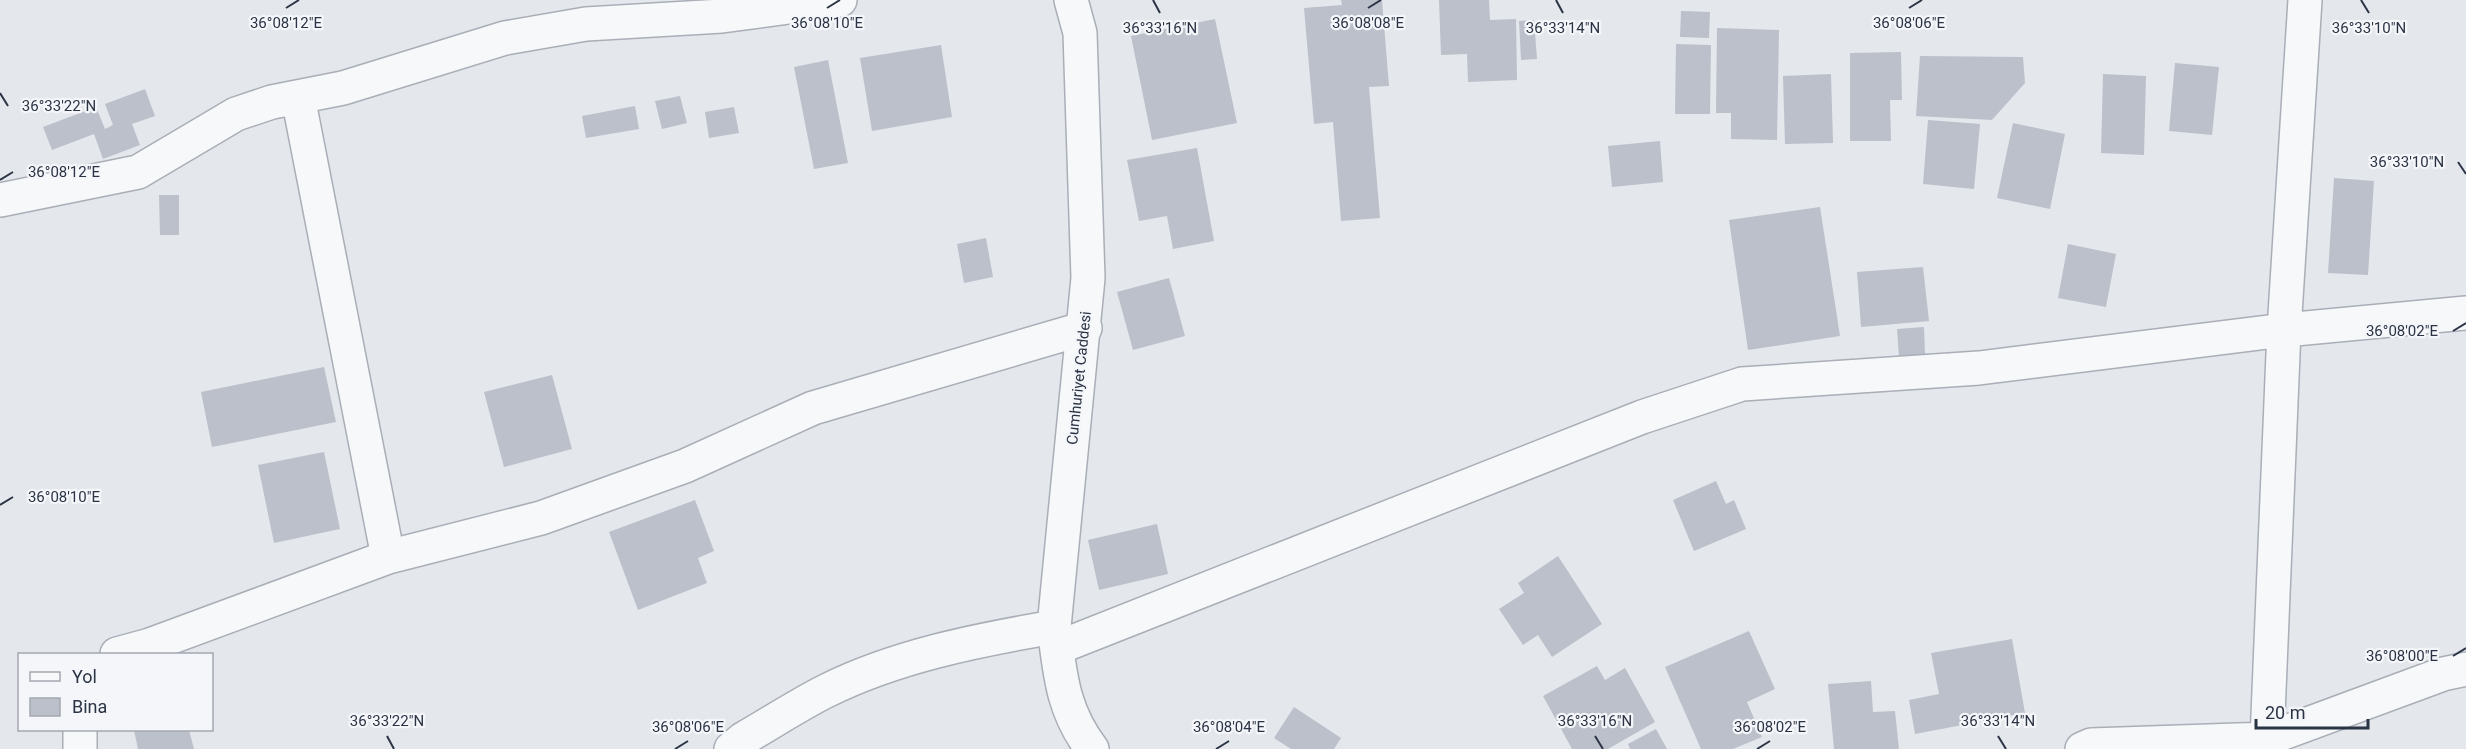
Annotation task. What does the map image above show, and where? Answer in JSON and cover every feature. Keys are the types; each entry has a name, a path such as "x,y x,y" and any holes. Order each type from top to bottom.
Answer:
{"street":[{"path":"0,200 138,172 236,114 272,102 343,88 505,38 586,24 722,16 840,0"},
{"name":"Cumhuriyet Caddesi","path":"1071,0 1080,33 1088,278 1055,637 1059,676 1076,741"},
{"path":"2267,739 2284,330 2305,0"},
{"path":"298,97 388,557"},
{"path":"731,749 743,739 827,691 886,668 968,642 1055,637 1642,417 1742,384 1979,368 2284,330 2466,313"},
{"path":"121,653 150,645 388,557 541,518 685,466 813,408 1084,328"},
{"path":"2082,749 2091,745 2267,739 2443,674 2466,669"},
{"path":"80,731 80,749"}],"building":[{"path":"1341,0 1382,0 1389,86 1369,87 1380,218 1341,221 1333,122 1314,124 1304,8 1342,5"},
{"path":"1439,0 1489,0 1490,20 1516,19 1517,80 1468,82 1467,54 1441,55"},
{"path":"1681,11 1710,12 1709,38 1680,37"},
{"path":"1215,19 1237,123 1152,140 1131,36"},
{"path":"1534,20 1537,59 1521,60 1519,21"},
{"path":"1717,28 1779,30 1777,140 1731,139 1731,113 1716,113"},
{"path":"1676,44 1711,45 1710,114 1675,114"},
{"path":"941,45 952,117 872,131 860,58"},
{"path":"1901,52 1902,100 1890,100 1891,141 1850,141 1850,53"},
{"path":"1920,56 2023,57 2025,83 1992,120 1916,116"},
{"path":"828,60 848,163 814,169 794,67"},
{"path":"2175,63 2219,67 2212,135 2169,131"},
{"path":"1831,74 1833,143 1785,144 1783,76"},
{"path":"2103,74 2146,76 2144,155 2101,153"},
{"path":"145,89 155,116 132,124 140,145 103,159 94,134 52,150 43,127 96,107 105,129 113,125 105,104"},
{"path":"680,96 687,123 662,129 655,101"},
{"path":"635,106 639,129 586,138 582,116"},
{"path":"734,107 739,133 709,138 705,112"},
{"path":"1928,120 1980,124 1974,189 1923,184"},
{"path":"2013,123 2065,134 2050,209 1997,198"},
{"path":"1660,141 1663,182 1612,187 1608,146"},
{"path":"1197,148 1214,241 1173,249 1167,216 1139,221 1127,160"},
{"path":"2334,178 2374,181 2368,275 2328,273"},
{"path":"159,195 179,195 179,235 160,235"},
{"path":"1820,207 1840,336 1748,350 1729,220"},
{"path":"986,238 993,277 964,283 957,244"},
{"path":"2068,244 2116,254 2106,307 2058,298"},
{"path":"1923,267 1929,321 1861,327 1857,272"},
{"path":"1169,278 1185,336 1133,350 1117,292"},
{"path":"1924,327 1925,355 1899,357 1897,329"},
{"path":"324,367 336,422 212,447 201,392"},
{"path":"552,375 572,449 504,467 484,392"},
{"path":"324,452 340,529 274,543 258,465"},
{"path":"1716,481 1726,504 1734,500 1746,529 1694,551 1673,500"},
{"path":"695,500 714,551 698,558 707,583 638,610 609,532"},
{"path":"1157,524 1168,574 1099,590 1088,540"},
{"path":"1558,556 1602,624 1552,657 1538,635 1523,645 1499,609 1524,593 1518,583"},
{"path":"1749,631 1775,689 1747,702 1762,737 1733,749 1701,749 1665,667"},
{"path":"2012,639 2025,713 1915,734 1909,700 1939,694 1931,653"},
{"path":"1597,666 1605,680 1625,668 1655,722 1608,749 1572,749 1543,696"},
{"path":"1871,681 1873,712 1895,711 1899,749 1834,749 1828,684"},
{"path":"1294,707 1341,738 1334,749 1291,749 1274,738"},
{"path":"1656,729 1667,749 1630,749 1628,744"},
{"path":"134,731 189,731 194,749 138,749"}]}
